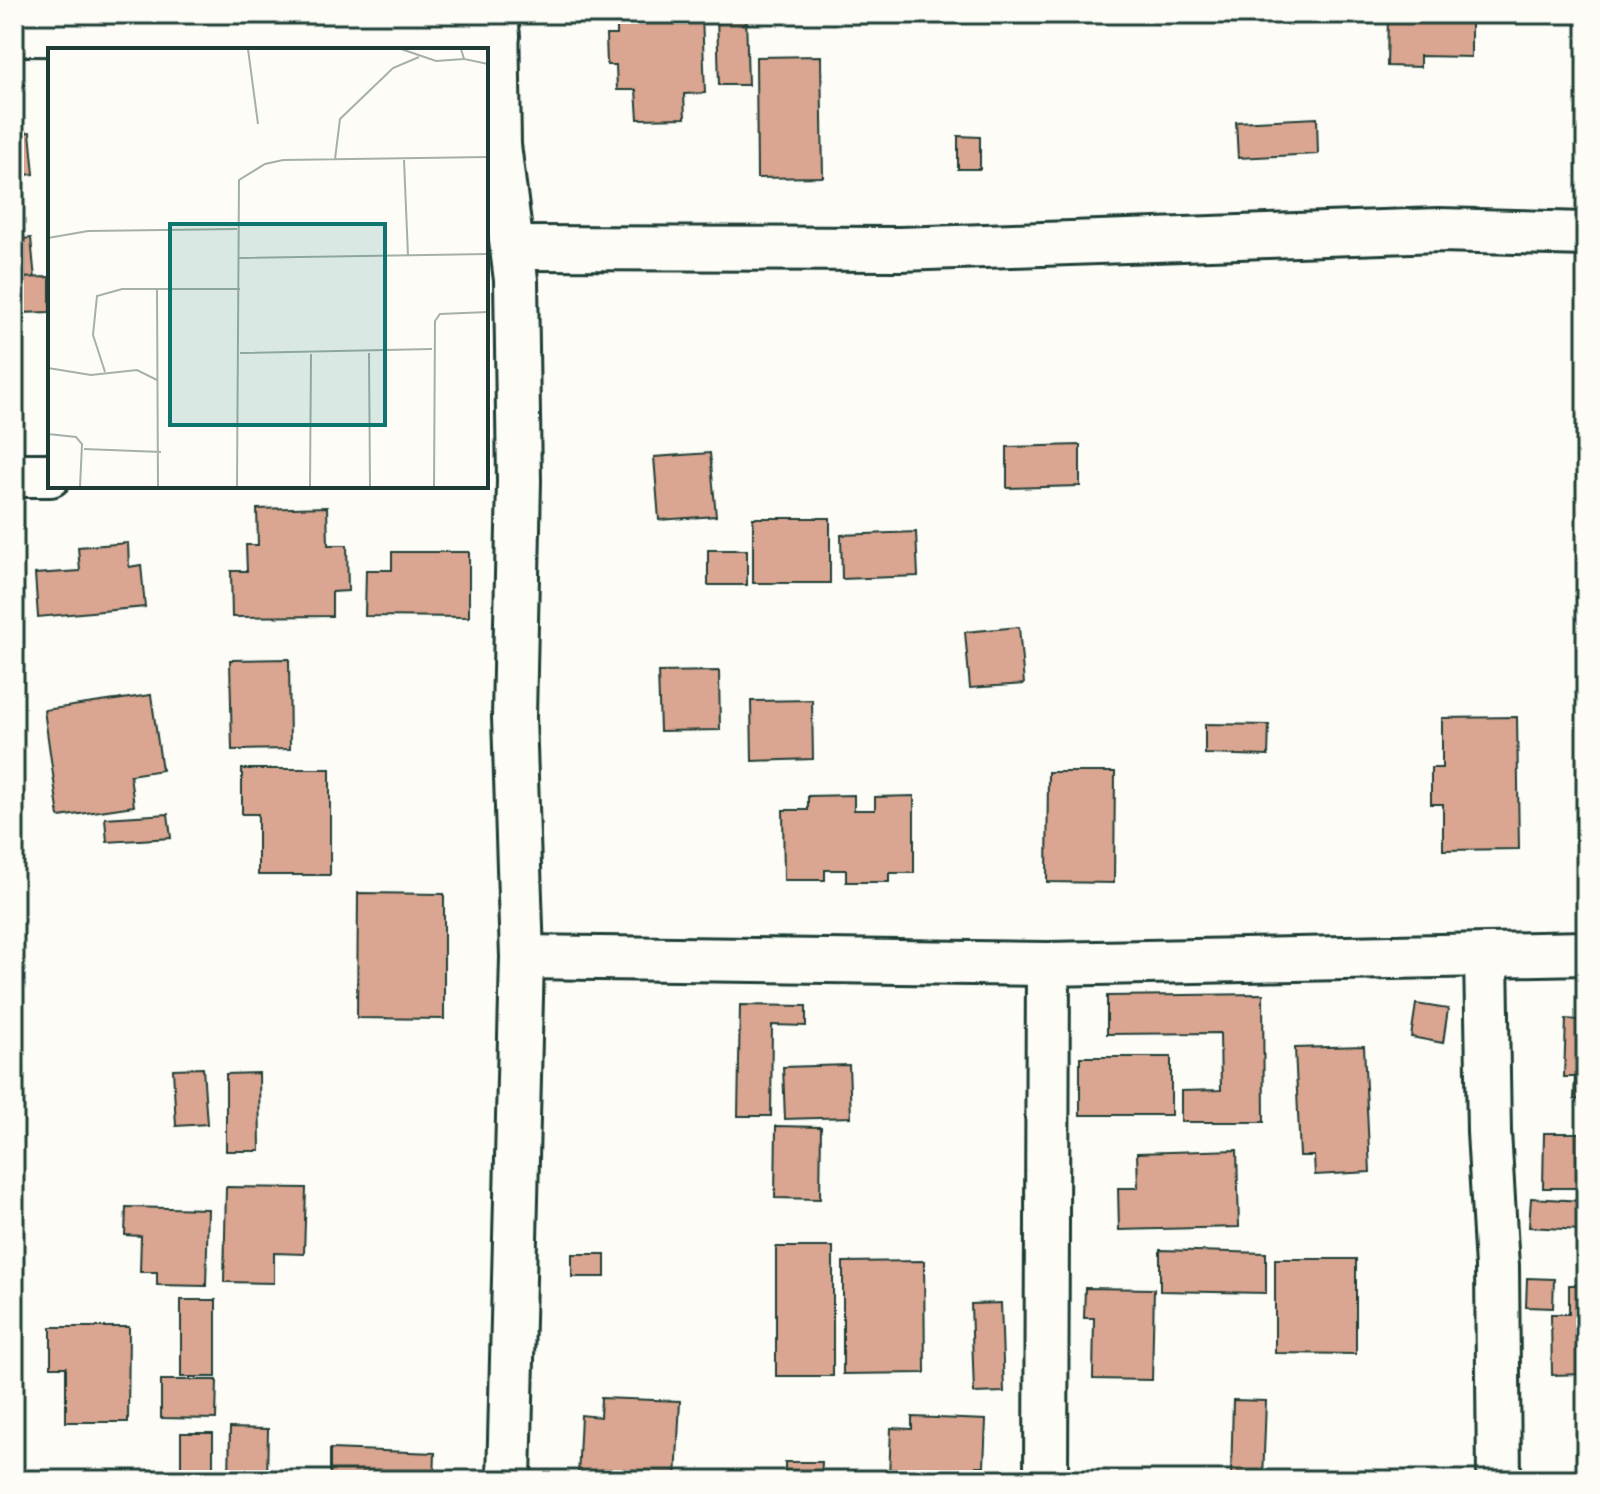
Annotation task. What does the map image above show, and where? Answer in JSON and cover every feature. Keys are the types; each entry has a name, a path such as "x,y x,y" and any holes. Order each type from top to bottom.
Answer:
{"street":[{"path":"14,34 497,25 499,145 516,280 502,482 522,957 509,1480"},
{"path":"513,248 900,249 1439,230 1586,234"},
{"path":"14,475 48,475"},
{"path":"522,957 1048,964 1586,953"},
{"path":"1486,956 1489,1132 1497,1267 1499,1480"},
{"path":"1046,1480 1048,964"}],"building":[{"path":"617,14 702,14 705,93 684,94 685,118 638,119 636,90 617,90 616,65 607,65 606,35 617,35"},
{"path":"717,14 746,14 748,85 719,85"},
{"path":"1388,14 1471,14 1471,57 1420,56 1420,67 1387,66"},
{"path":"821,56 823,177 757,178 756,57"},
{"path":"1317,118 1318,154 1238,158 1236,122"},
{"path":"30,132 34,174 14,176 14,134"},
{"path":"958,136 980,137 980,169 958,169"},
{"path":"31,238 35,280 14,282 14,240"},
{"path":"48,277 48,312 20,313 21,342 14,342 14,278"},
{"path":"1080,445 1080,486 1007,488 1007,447"},
{"path":"710,453 716,516 659,520 654,457"},
{"path":"327,507 328,545 347,545 348,591 332,592 332,616 232,617 231,571 247,571 246,545 258,545 257,509"},
{"path":"753,518 830,518 830,583 753,583"},
{"path":"916,532 918,576 842,579 841,535"},
{"path":"128,543 129,567 141,565 145,607 38,617 35,574 80,571 78,547"},
{"path":"708,550 747,550 747,585 708,585"},
{"path":"392,552 469,552 469,617 365,616 366,570 392,570"},
{"path":"1019,627 1024,684 970,688 965,632"},
{"path":"289,659 290,749 232,750 230,660"},
{"path":"719,671 720,730 660,731 658,672"},
{"path":"151,695 162,770 130,775 134,806 59,817 44,710"},
{"path":"812,700 813,759 752,761 751,701"},
{"path":"1517,717 1519,849 1443,850 1443,804 1431,804 1431,768 1442,768 1442,718"},
{"path":"1205,724 1269,725 1268,756 1205,754"},
{"path":"242,769 330,769 330,875 258,875 258,814 242,814"},
{"path":"1048,772 1115,772 1114,883 1047,882"},
{"path":"854,795 854,810 875,810 875,797 914,796 914,873 889,873 889,882 846,882 846,870 825,870 825,880 784,880 783,810 808,810 808,796"},
{"path":"168,814 171,838 107,842 105,818"},
{"path":"358,893 444,894 444,1019 357,1018"},
{"path":"1263,994 1264,1122 1181,1122 1181,1091 1221,1090 1220,1033 1107,1034 1107,996"},
{"path":"1580,1003 1586,1003 1586,1100 1574,1099 1575,1077 1564,1077 1566,1019 1579,1020"},
{"path":"1416,1004 1448,1009 1443,1043 1411,1037"},
{"path":"740,1005 806,1006 806,1026 772,1025 771,1116 738,1116"},
{"path":"1364,1046 1370,1172 1315,1175 1314,1156 1300,1156 1295,1048"},
{"path":"1080,1057 1171,1057 1171,1115 1080,1115"},
{"path":"849,1065 851,1117 785,1119 783,1067"},
{"path":"203,1068 207,1124 176,1126 173,1069"},
{"path":"259,1073 260,1151 226,1151 226,1074"},
{"path":"776,1126 821,1127 820,1199 775,1198"},
{"path":"1544,1133 1586,1133 1586,1188 1543,1188"},
{"path":"1237,1150 1239,1227 1119,1230 1118,1188 1138,1188 1137,1153"},
{"path":"226,1187 306,1188 304,1254 274,1253 274,1283 224,1282"},
{"path":"1531,1198 1582,1201 1580,1230 1529,1227"},
{"path":"126,1207 208,1209 206,1286 157,1285 157,1272 140,1272 141,1236 125,1235"},
{"path":"776,1247 833,1247 833,1376 776,1376"},
{"path":"1160,1250 1266,1253 1266,1293 1160,1291"},
{"path":"572,1254 605,1254 605,1277 572,1277"},
{"path":"1275,1259 1356,1259 1356,1354 1275,1353"},
{"path":"924,1261 925,1373 843,1374 843,1262"},
{"path":"1527,1278 1554,1279 1553,1308 1526,1307"},
{"path":"1569,1285 1586,1285 1586,1374 1552,1375 1551,1314 1569,1314"},
{"path":"1085,1288 1154,1289 1152,1380 1093,1379 1094,1318 1084,1318"},
{"path":"181,1300 216,1300 216,1377 181,1377"},
{"path":"1001,1303 1004,1392 974,1393 971,1304"},
{"path":"51,1327 129,1327 128,1422 66,1422 66,1367 51,1367"},
{"path":"161,1380 217,1380 216,1419 161,1418"},
{"path":"601,1398 680,1401 676,1480 578,1478 581,1415 600,1417"},
{"path":"1233,1400 1266,1401 1263,1480 1231,1480"},
{"path":"912,1417 986,1420 984,1466 976,1466 976,1480 889,1477 891,1428 912,1429"},
{"path":"230,1428 268,1429 267,1480 229,1480"},
{"path":"181,1433 213,1433 213,1478 181,1478"},
{"path":"330,1449 435,1453 434,1480 330,1480"},
{"path":"785,1462 822,1462 821,1480 785,1480"}]}
